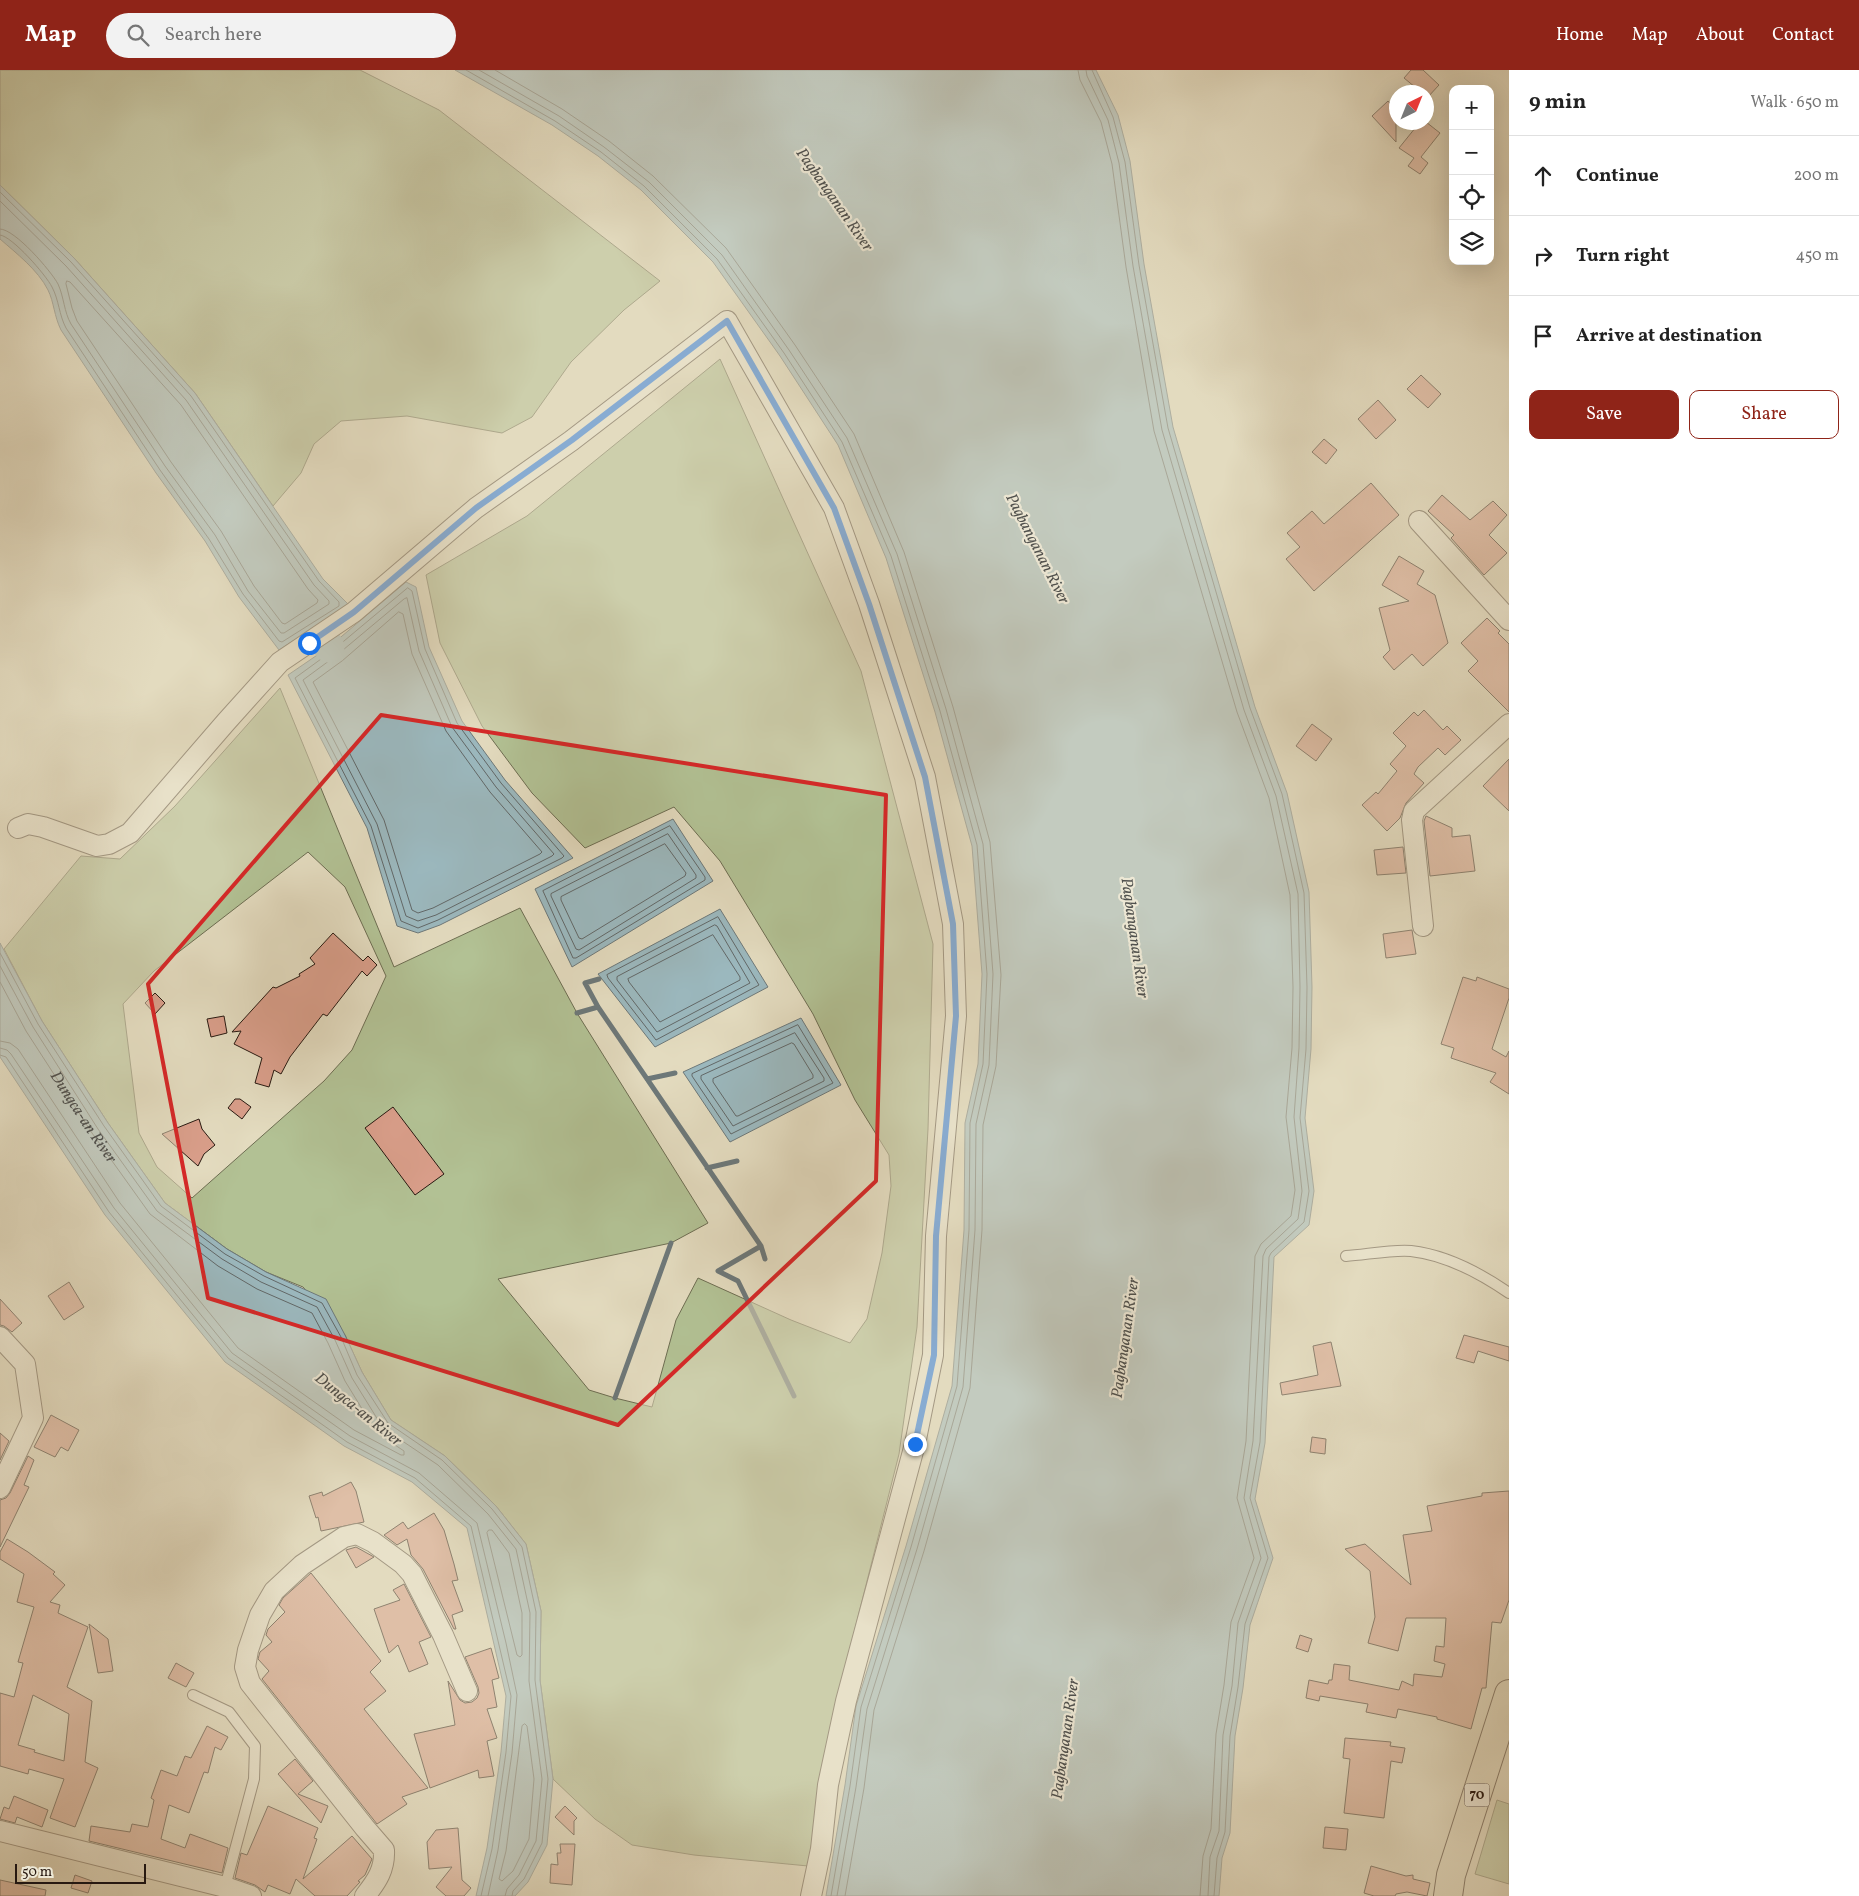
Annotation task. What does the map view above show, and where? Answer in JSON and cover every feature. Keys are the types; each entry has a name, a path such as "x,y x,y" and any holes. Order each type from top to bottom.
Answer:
{"main road":[{"name":"70","path":"1448,1896 1452,1875 1504,1729 1509,1694"}],"street":[{"path":"18,828 28,824 43,827 97,846 109,844 130,833 280,662 354,612 476,508 572,440 727,321 834,508 869,604 925,777 953,924 956,1016 936,1236 934,1355 915,1444 846,1701 828,1785 820,1849 811,1896"},
{"path":"1419,521 1509,620"},
{"path":"1423,926 1412,820 1414,811 1509,724"},
{"path":"0,1337 24,1364 33,1418 0,1488"},
{"path":"366,1896 378,1880 385,1862 384,1850 250,1683 245,1668 248,1650 260,1615 274,1591 302,1565 344,1537 358,1534 373,1542 403,1564 412,1574 468,1690"},
{"path":"0,1831 225,1887 251,1896"}],"lane":[{"path":"1346,1256 1410,1251 1452,1261 1509,1293"},
{"path":"193,1695 229,1712 255,1746 254,1779 225,1887"}],"highlighted area":[{"path":"381,715 886,795 876,1181 618,1425 208,1298 148,984"}],"green space":[{"path":"0,70 360,70 439,110 660,281 624,310 571,362 532,417 502,433 407,416 341,421 314,444 301,473 273,506 195,393 74,258 0,185"},
{"path":"720,359 861,671 933,944 928,1129 917,1327 899,1454 832,1720 808,1866 694,1855 632,1845 595,1819 553,1779 540,1680 541,1611 526,1544 496,1506 445,1456 391,1420 362,1372 345,1335 303,1287 266,1272 227,1249 165,1203 108,1123 42,1021 4,949 81,856 120,859 175,806 280,688 394,967 520,908 577,1013 708,1223 671,1243 498,1279 589,1390 652,1407 676,1320 698,1278 791,1320 850,1343 867,1319 882,1253 891,1186 889,1155 855,1100 813,1014 720,861 674,807 585,848 532,793 482,726 440,643 426,575 527,516","holes":["308,852 345,887 386,976 352,1050 324,1081 192,1198 157,1167 139,1133 123,1004 154,971"]},
{"path":"1497,1800 1509,1804 1509,1884 1475,1874"}],"water":[{"name":"Pagbanganan River","path":"455,70 1096,70 1118,115 1130,161 1144,264 1173,427 1255,707 1287,793 1309,892 1312,987 1311,1049 1305,1118 1314,1191 1309,1225 1274,1257 1265,1443 1255,1499 1273,1558 1250,1625 1235,1736 1230,1833 1222,1858 1219,1896 826,1896 856,1706 906,1546 952,1386 964,1230 965,1123 978,1064 982,974 972,846 935,712 886,558 838,445 780,356 713,262 641,190 598,156 552,125"},
{"path":"0,185 74,258 195,393 323,579 349,605 279,650 239,597 205,541 156,473 61,330 50,295 44,283 26,262 0,239"},
{"path":"406,582 416,587 429,647 462,721 505,780 573,858 440,925 418,933 397,926 367,828 288,675 329,647"},
{"path":"673,819 713,881 572,967 535,889"},
{"path":"720,909 768,987 655,1047 598,974"},
{"name":"Dungca-an River","path":"0,943 42,1021 108,1123 165,1203 227,1249 266,1272 326,1299 362,1372 391,1420 445,1456 496,1506 526,1544 541,1611 540,1680 553,1779 547,1845 528,1882 515,1896 476,1896 487,1848 501,1752 506,1696 467,1528 412,1482 344,1446 225,1362 105,1215 0,1057"},
{"path":"801,1018 841,1085 730,1142 683,1072"}],"building":[{"path":"1411,70 1423,70 1439,85 1434,90 1434,85 1412,85 1404,78"},
{"path":"1388,101 1389,130 1396,130 1396,142 1372,116"},
{"path":"1434,128 1440,133 1421,157 1428,163 1420,174 1408,166 1414,158 1399,148 1414,130 1434,130"},
{"path":"1421,375 1441,394 1428,408 1407,389"},
{"path":"1378,400 1396,420 1376,439 1358,419"},
{"path":"1324,439 1337,450 1326,464 1312,452"},
{"path":"1371,483 1399,515 1314,591 1286,559 1300,547 1287,533 1312,511 1324,524"},
{"path":"1442,495 1470,520 1493,501 1507,515 1489,535 1507,553 1484,575 1451,538 1454,535 1428,511"},
{"path":"1399,556 1424,571 1417,584 1435,595 1448,643 1423,666 1412,654 1394,670 1383,657 1390,650 1379,608 1409,601 1382,585"},
{"path":"1487,618 1500,631 1498,633 1509,644 1509,712 1468,671 1478,661 1461,643"},
{"path":"1424,710 1443,730 1447,726 1461,740 1445,755 1438,748 1418,767 1414,774 1424,783 1406,803 1400,818 1387,831 1362,805 1376,792 1378,794 1397,771 1390,764 1406,746 1393,733 1414,712 1418,716"},
{"path":"1312,724 1332,739 1316,761 1296,746"},
{"path":"1509,759 1509,811 1483,786"},
{"path":"1426,816 1452,828 1452,837 1470,835 1475,871 1430,876 1424,821"},
{"path":"1403,847 1406,873 1377,875 1374,850"},
{"path":"1412,930 1416,954 1386,958 1383,934"},
{"path":"333,933 363,961 368,956 377,965 367,976 362,971 327,1016 323,1014 290,1057 281,1074 274,1070 269,1087 255,1083 262,1058 234,1044 241,1031 232,1032 273,987 276,988 300,976 299,974 315,964 310,958"},
{"path":"1463,977 1476,981 1477,977 1509,989 1509,998 1492,1049 1506,1057 1509,1051 1509,1094 1490,1082 1496,1073 1451,1058 1454,1048 1441,1044"},
{"path":"155,993 165,1003 155,1014 145,1003"},
{"path":"224,1016 227,1033 211,1037 207,1019"},
{"path":"235,1099 240,1099 251,1107 242,1119 228,1108"},
{"path":"393,1107 444,1174 415,1195 365,1128"},
{"path":"199,1119 202,1129 215,1145 204,1154 198,1166 162,1134"},
{"path":"69,1282 84,1307 64,1320 48,1296"},
{"path":"0,1299 22,1323 12,1332 0,1325"},
{"path":"1464,1335 1509,1347 1509,1361 1478,1351 1474,1363 1456,1358"},
{"path":"1331,1342 1341,1386 1282,1395 1280,1383 1318,1375 1313,1346"},
{"path":"51,1415 79,1430 68,1451 61,1447 55,1457 34,1447"},
{"path":"0,1433 9,1441 0,1460"},
{"path":"1312,1437 1326,1439 1325,1454 1310,1452"},
{"path":"28,1456 34,1460 24,1485 29,1487 0,1547 0,1500 6,1498 10,1493"},
{"path":"351,1482 356,1491 364,1522 321,1531 318,1517 316,1518 309,1496 322,1492 323,1496"},
{"path":"1509,1491 1509,1600 1501,1623 1492,1622 1486,1688 1482,1688 1471,1729 1437,1719 1437,1717 1398,1709 1396,1718 1366,1712 1368,1704 1320,1696 1319,1701 1306,1698 1309,1680 1328,1684 1329,1680 1332,1680 1334,1664 1350,1666 1349,1680 1399,1690 1402,1681 1413,1686 1414,1674 1442,1677 1445,1664 1434,1661 1436,1646 1444,1647 1446,1618 1406,1618 1398,1651 1368,1643 1375,1617 1370,1571 1345,1549 1365,1544 1411,1585 1403,1535 1432,1531 1427,1506 1482,1496 1482,1493"},
{"path":"434,1513 444,1530 458,1580 452,1581 463,1611 452,1615 456,1629 454,1629 423,1569 411,1555 407,1539 397,1545 384,1535 403,1522 408,1529"},
{"path":"7,1539 55,1572 53,1574 65,1585 50,1602 60,1605 58,1613 88,1627 67,1687 92,1701 85,1762 98,1768 75,1827 50,1818 64,1779 29,1769 28,1774 0,1766 0,1693 14,1697 23,1663 18,1662 34,1607 17,1602 24,1574 0,1559 0,1552","holes":["33,1695 69,1714 64,1761 18,1745"]},
{"path":"356,1547 374,1557 356,1568 346,1550"},
{"path":"311,1573 381,1661 370,1672 386,1691 364,1709 428,1788 402,1797 407,1804 377,1824 262,1679 269,1671 258,1659 260,1652 272,1642 266,1635 268,1629 285,1612 279,1605 283,1598"},
{"path":"404,1584 431,1637 419,1642 428,1664 409,1672 398,1645 389,1653 374,1609 400,1600 393,1590"},
{"path":"89,1624 108,1639 113,1671 98,1673"},
{"path":"1300,1635 1312,1639 1308,1652 1296,1648"},
{"path":"491,1648 499,1678 492,1680 497,1707 487,1709 497,1738 487,1741 494,1776 479,1778 478,1770 430,1788 414,1734 455,1725 448,1681 460,1700 465,1703 472,1702 479,1693 465,1657"},
{"path":"176,1663 194,1673 186,1687 168,1678"},
{"path":"207,1726 228,1737 221,1750 215,1747 208,1773 204,1772 189,1813 169,1805 161,1839 185,1848 190,1834 228,1848 222,1873 89,1841 91,1826 130,1832 132,1824 148,1827 154,1800 151,1798 161,1770 177,1776 185,1756 191,1758"},
{"path":"1345,1738 1391,1742 1390,1746 1405,1748 1402,1763 1391,1761 1384,1818 1344,1813 1350,1759 1343,1758"},
{"path":"295,1759 313,1781 298,1794 328,1806 321,1823 278,1774"},
{"path":"14,1796 48,1810 42,1827 17,1817 15,1823 0,1819 4,1807 9,1809"},
{"path":"268,1806 318,1828 314,1838 317,1839 303,1879 352,1836 372,1859 365,1875 347,1896 315,1896 296,1879 290,1894 268,1885 265,1892 255,1885 235,1878 241,1853 247,1855"},
{"path":"565,1806 577,1818 574,1821 574,1835 555,1817"},
{"path":"1325,1827 1348,1829 1346,1850 1323,1848"},
{"path":"458,1828 462,1880 471,1888 464,1896 446,1896 436,1887 452,1867 429,1869 427,1842 436,1830"},
{"path":"560,1844 575,1844 572,1885 550,1883 551,1864 558,1865 557,1853 561,1853"},
{"path":"1371,1866 1406,1876 1413,1875 1413,1879 1430,1883 1427,1896 1407,1892 1396,1894 1395,1896 1374,1896 1364,1893"},
{"path":"75,1875 92,1881 88,1893 71,1888"},
{"path":"0,1880 46,1890 45,1896 0,1896"}],"waterway":[{"path":"598,1007 585,983 599,979"},
{"path":"577,1013 598,1007 761,1246 718,1271 738,1281 794,1396"},
{"path":"647,1079 675,1073"},
{"path":"707,1168 737,1161"},
{"path":"615,1398 671,1243"},
{"path":"761,1246 765,1259"}],"route":[{"path":"309,643 354,612 476,508 572,440 727,321 834,508 869,604 925,777 953,924 956,1016 936,1236 934,1355 915,1444"}]}
